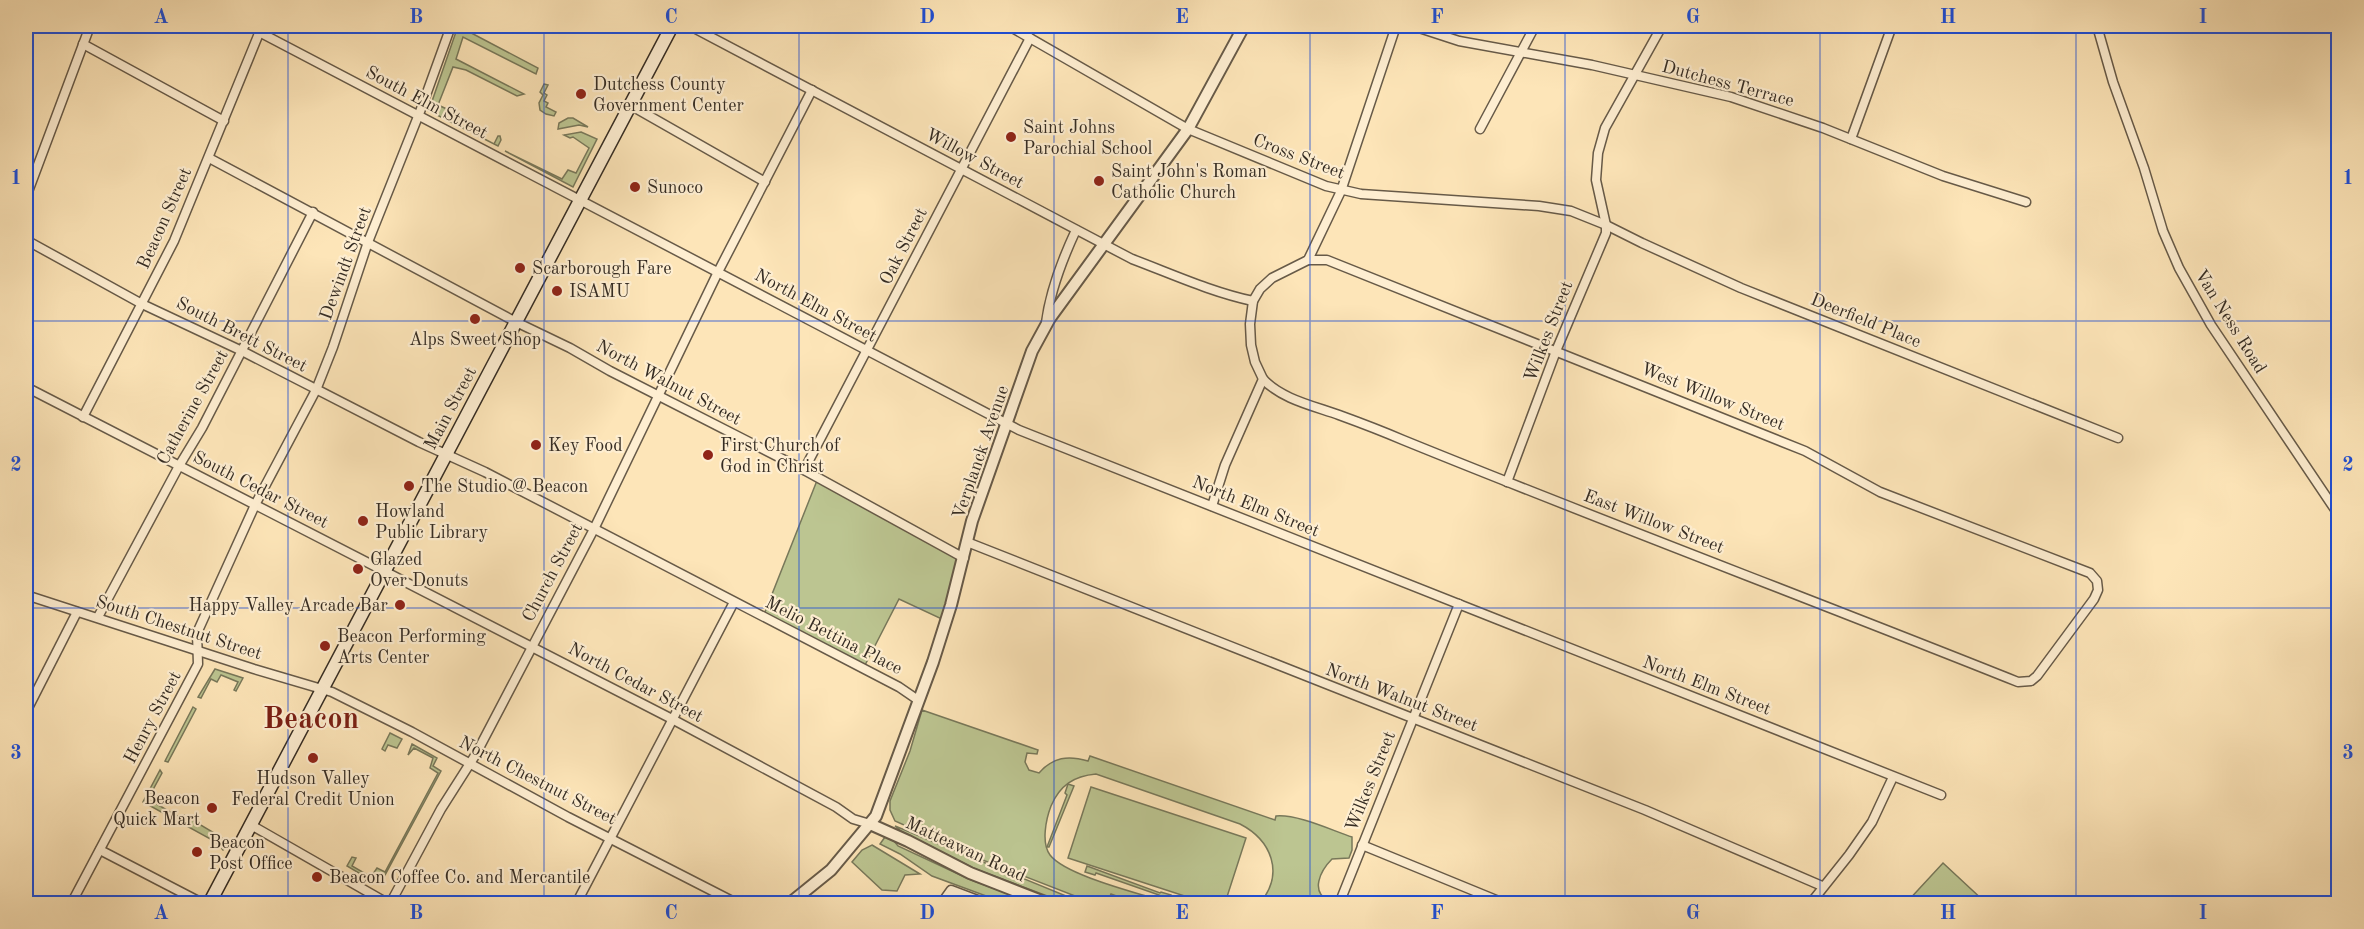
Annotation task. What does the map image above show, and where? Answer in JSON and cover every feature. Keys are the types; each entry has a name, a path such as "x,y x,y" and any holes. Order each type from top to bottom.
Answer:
{"main road":[{"name":"Main Street","path":"209,903 672,26"}],"street":[{"path":"26,197 90,26"},
{"name":"Dewindt Street","path":"255,505 316,390 368,242 451,26"},
{"name":"Willow Street","path":"690,26 1132,259 1198,285 1253,301"},
{"name":"Cross Street","path":"1009,26 1188,129 1341,191 1539,206 1571,211 1606,225"},
{"name":"Verplanck Avenue","path":"789,903 831,870 876,816 951,605 972,521 1032,351 1046,326 1188,129 1244,26"},
{"path":"1212,506 1226,465 1263,379 1255,362 1251,345 1250,324 1253,301 1260,289 1272,278 1308,260 1341,191 1396,26"},
{"name":"Dutchess Terrace","path":"1413,26 1459,41 1520,54 1592,65 1731,97 1851,139 1943,176 2026,202"},
{"path":"1480,129 1535,26"},
{"path":"1606,225 1596,180 1598,153 1605,129 1662,26"},
{"path":"1851,139 1892,26"},
{"name":"Van Ness Road","path":"2097,26 2113,82 2144,168 2163,231 2180,268 2211,325 2338,514"},
{"name":"South Elm Street","path":"261,29 418,116 580,201"},
{"name":"Beacon Street","path":"83,417 174,241 261,29"},
{"name":"Oak Street","path":"804,470 1030,38"},
{"path":"82,44 224,121"},
{"name":"Church Street","path":"389,903 441,809 469,764 594,529 718,272 812,90"},
{"path":"630,105 765,182"},
{"name":"North Walnut Street","path":"208,158 516,322 804,470 964,558"},
{"name":"North Elm Street","path":"580,201 1006,424 1941,795"},
{"name":"Catherine Street","path":"98,617 179,466 202,428 313,212"},
{"name":"Wilkes Street","path":"1507,482 1556,351 1606,233 1606,225"},
{"name":"Deerfield Place","path":"1606,225 1741,288 2118,438"},
{"path":"1046,326 1049,303 1063,256 1076,230"},
{"name":"South Brett Street","path":"26,240 142,304 242,351 594,529"},
{"name":"West Willow Street","path":"1308,260 1327,260 1556,351 1805,451 1880,492 2090,573 2097,581 2098,590 2094,599 2037,676"},
{"name":"East Willow Street","path":"1263,379 1270,387 1287,396 1370,426 2018,682 2031,681 2037,676"},
{"name":"South Cedar Street","path":"26,387 385,570"},
{"name":"Henry Street","path":"71,903 198,664 197,633 255,505"},
{"name":"Melio Bettina Place","path":"594,529 899,687 918,700"},
{"name":"North Walnut Street","path":"968,542 1645,810 1822,886"},
{"name":"North Cedar Street","path":"385,570 672,719 836,807 853,819 870,824"},
{"name":"South Chestnut Street","path":"26,595 322,690"},
{"path":"576,903 734,602"},
{"name":"Wilkes Street","path":"1339,903 1459,604"},
{"path":"26,711 77,612"},
{"name":"North Chestnut Street","path":"322,690 335,693 412,732 469,764 738,903"},
{"path":"1810,903 1872,822 1893,777"},
{"name":"Matteawan Road","path":"870,824 970,873 1049,903"},
{"path":"251,825 389,903"},
{"path":"1362,846 1506,903"},
{"path":"100,850 204,903"},
{"path":"941,903 951,890 988,903"}],"green space":[{"path":"458,26 538,68 536,74 463,37 456,59 524,94 517,96 466,70 453,67 438,105 449,110 446,119 492,143 433,113 432,108 429,110"},
{"path":"544,84 548,85 544,93 547,95 544,101 548,103 546,107 556,112 554,116 540,110 539,103 543,95 540,92"},
{"path":"573,118 588,127 579,125 558,129 559,123"},
{"path":"581,132 597,139 573,187 505,151 562,179 568,170 576,173 589,148 573,137 564,135"},
{"path":"498,136 500,136 498,146 494,144"},
{"path":"818,478 964,558 946,621 899,599 863,669 763,617"},
{"path":"215,669 243,678 236,691 234,690 238,682 221,675 217,682 211,679 201,698 198,697"},
{"path":"193,707 196,709 168,762 165,761"},
{"path":"922,710 1038,750 1037,754 1027,753 1025,762 1029,770 1039,773 1061,759 1074,758 1088,761 1090,756 1275,820 1276,816 1294,817 1352,837 1352,850 1349,858 1332,859 1321,875 1318,887 1323,897 1329,901 1328,903 1260,903 1268,892 1273,869 1267,848 1251,831 1240,824 1096,774 1088,775 1074,779 1063,787 1051,806 1045,838 1050,855 1059,863 1088,877 1169,903 1135,903 1111,894 1107,903 1093,903 975,857 895,821 890,810 890,801 910,751"},
{"path":"390,733 402,739 397,748 388,745 385,751 382,749"},
{"path":"412,744 437,758 433,766 441,771 384,877 379,874 374,882 347,866 352,857 356,858 352,866 371,877 377,868 385,872 438,773 430,768 433,758 414,748 408,755"},
{"path":"160,770 162,773 148,799 182,819 184,815 221,837 228,846 223,850 216,842 143,802"},
{"path":"1068,784 1074,786 1049,847 1047,847 1067,795 1065,793"},
{"path":"1091,787 1246,838 1225,903 1206,903 1068,858"},
{"path":"895,826 1083,903 1066,903 973,868"},
{"path":"885,837 894,841 898,846 971,880 1033,903 1005,903 932,876 900,854 880,844"},
{"path":"872,845 920,874 905,875 897,891 882,890 852,862 862,850"},
{"path":"1943,863 1986,903 1906,903"},
{"path":"1087,866 1171,895 1169,901 1159,898 1159,895 1096,873 1095,875 1085,872"}],"place":[{"name":"Dutchess County Government Center","path":"581,94"},
{"name":"Saint Johns Parochial School","path":"1011,137"},
{"name":"Saint John's Roman Catholic Church","path":"1099,181"},
{"name":"Sunoco","path":"635,187"},
{"name":"Scarborough Fare","path":"520,268"},
{"name":"ISAMU","path":"557,291"},
{"name":"Alps Sweet Shop","path":"475,319"},
{"name":"Key Food","path":"536,445"},
{"name":"First Church of God in Christ","path":"708,455"},
{"name":"The Studio @ Beacon","path":"409,486"},
{"name":"Howland Public Library","path":"363,521"},
{"name":"Glazed Over Donuts","path":"358,569"},
{"name":"Happy Valley Arcade Bar","path":"400,605"},
{"name":"Beacon Performing Arts Center","path":"325,646"},
{"name":"Hudson Valley Federal Credit Union","path":"313,758"},
{"name":"Beacon Quick Mart","path":"212,808"},
{"name":"Beacon Post Office","path":"197,852"},
{"name":"Beacon Coffee Co. and Mercantile","path":"317,877"}],"district":[{"name":"Beacon","path":"311,718"}]}
